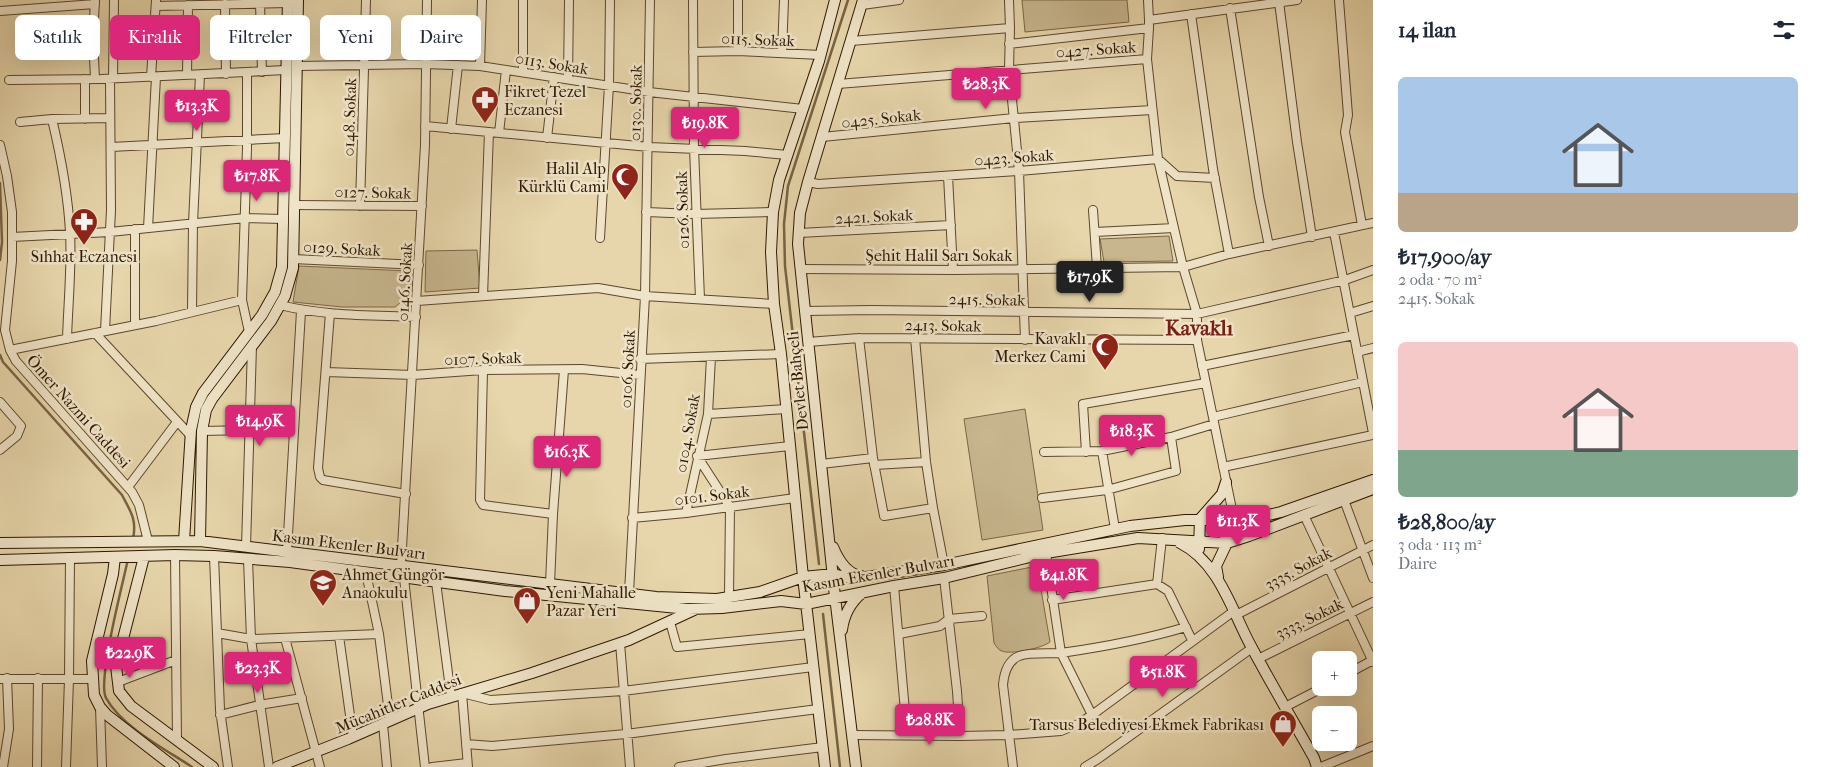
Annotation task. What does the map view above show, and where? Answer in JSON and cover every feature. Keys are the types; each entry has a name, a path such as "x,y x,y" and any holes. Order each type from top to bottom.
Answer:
{"street":[{"path":"105,331 110,232 110,118 114,0"},
{"path":"200,541 202,431 206,410 212,399 271,321 285,296 293,268 298,0"},
{"name":"0148. Sokak","path":"360,206 366,0"},
{"name":"0146. Sokak","path":"401,565 422,206 427,0"},
{"path":"480,66 482,0"},
{"path":"523,0 523,72"},
{"path":"568,79 569,0"},
{"path":"600,238 609,85 610,0"},
{"name":"0130. Sokak","path":"645,296 650,0"},
{"name":"0126. Sokak","path":"693,0 695,214 700,299"},
{"path":"738,0 738,51"},
{"path":"782,53 784,0"},
{"name":"Devlet Bahçeli","path":"825,767 774,304 771,252 773,212 779,180 821,55 835,0"},
{"path":"863,3 898,0"},
{"path":"1009,0 1009,69 1019,171 1025,340"},
{"path":"1148,0 1147,59 1158,159 1182,266 1197,314 1197,340 1234,518"},
{"path":"1009,44 1149,24 1191,14 1230,8 1298,0"},
{"path":"1339,0 1348,115 1345,132 1362,225"},
{"path":"148,228 156,3 188,5 260,4 288,1 282,267 275,292 262,315 203,393 196,407 191,436 184,541"},
{"path":"0,11 95,2 93,38 95,79"},
{"path":"1279,2 1297,142 1312,237"},
{"name":"Devlet Bahçeli","path":"856,767 835,598 808,342 799,234 800,214 808,182 863,3"},
{"path":"225,4 226,74"},
{"path":"260,4 262,72"},
{"path":"187,76 188,5"},
{"path":"1230,8 1259,197 1269,246"},
{"path":"1191,14 1215,178 1229,254"},
{"path":"851,42 1010,28"},
{"name":"0115. Sokak","path":"693,52 738,51 821,55"},
{"name":"0427. Sokak","path":"838,84 1147,59"},
{"name":"0113. Sokak","path":"297,66 425,64 480,66 649,92 803,110"},
{"path":"451,128 458,65"},
{"path":"9,80 112,79 286,70"},
{"path":"499,133 506,70"},
{"path":"247,73 246,218 242,300 249,332"},
{"path":"192,312 192,223 200,75"},
{"path":"547,138 554,77"},
{"path":"84,79 84,119"},
{"name":"0425. Sokak","path":"822,137 1014,118 1152,110"},
{"path":"20,122 52,119 110,118"},
{"path":"52,119 61,155 70,234 67,339"},
{"path":"425,126 649,147 694,148 787,156"},
{"path":"483,296 489,132"},
{"path":"110,148 285,138"},
{"name":"Ömer Nazmi Caddesi","path":"0,145 12,212 12,261 5,330 10,350 16,361 128,487 139,505 145,542"},
{"path":"1158,159 1177,176 1215,178"},
{"name":"0423. Sokak","path":"808,182 818,184 948,176 1158,159"},
{"path":"948,176 952,270"},
{"name":"0127. Sokak","path":"294,205 422,206"},
{"path":"1093,210 1097,268"},
{"path":"646,212 695,214 773,212"},
{"path":"12,237 110,232 246,218 283,219"},
{"name":"Şehit Halil Sarı Sokak","path":"801,269 952,270 1182,266 1373,223"},
{"name":"2421. Sokak","path":"799,234 951,225"},
{"path":"1095,232 1174,228"},
{"path":"134,325 135,229"},
{"path":"1223,467 1373,434 1369,391 1363,382 1334,232"},
{"name":"0129. Sokak","path":"293,259 419,265"},
{"name":"2415. Sokak","path":"805,311 871,310 1197,314 1344,280 1373,270"},
{"path":"417,301 598,288 645,296 774,304"},
{"name":"0106. Sokak","path":"629,593 640,359 645,296"},
{"path":"10,350 134,325 242,300"},
{"path":"280,305 301,311 330,314 416,317"},
{"path":"1350,313 1373,306"},
{"path":"287,552 301,311"},
{"path":"330,314 318,468 320,477 323,480 406,494"},
{"path":"95,333 191,436"},
{"path":"1202,366 1354,335"},
{"path":"859,338 874,462 884,516 933,508"},
{"name":"2413. Sokak","path":"808,342 859,338 1197,340"},
{"path":"915,338 926,462 944,565"},
{"path":"246,547 252,346"},
{"path":"1357,352 1373,348"},
{"path":"640,359 781,354"},
{"name":"0104. Sokak","path":"686,513 708,414 711,357"},
{"name":"0107. Sokak","path":"326,372 413,375 483,370 582,369 640,375"},
{"path":"483,370 480,500 483,505 553,514"},
{"path":"550,584 553,514 564,370"},
{"path":"1044,452 1102,452 1171,437 1213,421 1363,382"},
{"path":"1086,452 1083,404 1206,383"},
{"path":"0,402 21,426 17,436 0,450"},
{"path":"708,414 787,409"},
{"path":"128,487 177,422"},
{"path":"202,431 249,430"},
{"path":"1042,498 1107,490 1176,471 1171,437"},
{"path":"729,598 730,507 698,456 790,446"},
{"path":"1102,452 1115,529"},
{"path":"821,464 926,462"},
{"name":"Kasım Ekenler Bulvarı","path":"0,542 200,541 656,597 717,599 760,592 803,577 833,574 854,579 867,578 944,565 1115,529 1200,519 1252,519 1281,512 1373,480"},
{"path":"1200,556 1200,519 1222,494 1226,482"},
{"name":"Kasım Ekenler Bulvarı","path":"119,557 214,556 290,562 514,592 699,608 781,601 806,604 944,578 1046,553 1138,538 1227,543 1373,490"},
{"name":"0101. Sokak","path":"632,518 686,513 795,498"},
{"path":"1344,500 1373,578"},
{"path":"1304,515 1373,661 1357,669"},
{"path":"1219,580 1216,566 1227,543 1221,518"},
{"path":"1158,584 1162,538"},
{"path":"829,540 843,565 854,575 867,578"},
{"path":"1175,540 1200,556 1219,580 1252,648 1319,767 1373,746"},
{"name":"3335. Sokak","path":"852,734 960,736 1061,731 1078,724 1092,715 1192,640 1235,613 1373,545"},
{"path":"1046,553 1061,653 1092,715"},
{"path":"175,555 177,740"},
{"path":"214,556 220,715 228,767"},
{"path":"0,560 119,557 113,574 92,661 94,695 100,707 174,767"},
{"path":"141,557 116,666 119,691 131,706 213,767"},
{"path":"66,767 70,559"},
{"path":"248,559 250,639 269,767"},
{"path":"366,572 379,634 387,722 387,767"},
{"path":"404,578 425,767"},
{"path":"944,578 957,691 960,736"},
{"path":"432,767 467,765 466,744 436,582"},
{"path":"1052,600 1158,584 1168,591 1192,640"},
{"path":"894,586 907,734"},
{"path":"841,640 843,621 849,607 864,592"},
{"name":"3333. Sokak","path":"1258,659 1373,602"},
{"name":"Mücahitler Caddesi","path":"277,767 293,764 316,752 419,708 457,694 532,673 620,643 699,608"},
{"path":"899,634 940,626 949,619 982,616"},
{"path":"670,622 677,647 810,634"},
{"path":"1013,767 1003,685 1004,674 1009,664 1019,656 1061,653 1163,634 1186,627"},
{"path":"217,633 250,639 379,634"},
{"path":"339,636 353,737"},
{"path":"285,638 320,767"},
{"path":"620,643 630,767"},
{"path":"1085,767 1252,648"},
{"path":"118,682 176,660"},
{"path":"457,694 490,700 623,691 814,667"},
{"path":"3,767 10,729 4,678 93,679"},
{"path":"37,767 38,678"},
{"path":"1286,707 1312,693"},
{"path":"220,715 259,705 302,698"},
{"path":"100,707 102,767"},
{"path":"466,744 492,746 626,734 818,709"},
{"path":"679,767 823,747"}],"shaded area":[{"path":"1022,0 1127,0 1129,22 1025,32"},
{"path":"1169,236 1173,261 1104,262 1100,239"},
{"path":"477,250 480,288 425,292 426,251"},
{"path":"299,266 409,271 411,283 408,296 395,307 342,307 293,302"},
{"path":"1025,409 1043,530 982,540 964,419"},
{"path":"1037,566 1050,642 1026,650 1006,652 997,648 994,643 987,576"}],"waterway":[{"path":"819,564 785,266 784,224 788,186 848,0"},
{"path":"0,183 2,242 0,260"},
{"path":"0,355 3,362 122,495 134,521 133,539"},
{"path":"128,559 108,653 104,688 106,698 113,709 133,728 192,767"},
{"path":"823,614 840,767"}],"place":[{"name":"Fikret Tezel Eczanesi","path":"485,124"},
{"name":"Halil Alp Kürklü Cami","path":"625,201"},
{"name":"Sıhhat Eczanesi","path":"84,246"},
{"name":"Kavaklı Merkez Cami","path":"1105,371"},
{"name":"Ahmet Güngör Anaokulu","path":"323,607"},
{"name":"Yeni Mahalle Pazar Yeri","path":"527,625"},
{"name":"Tarsus Belediyesi Ekmek Fabrikası","path":"1283,748"}],"district":[{"name":"Kavaklı","path":"1199,328"}]}
